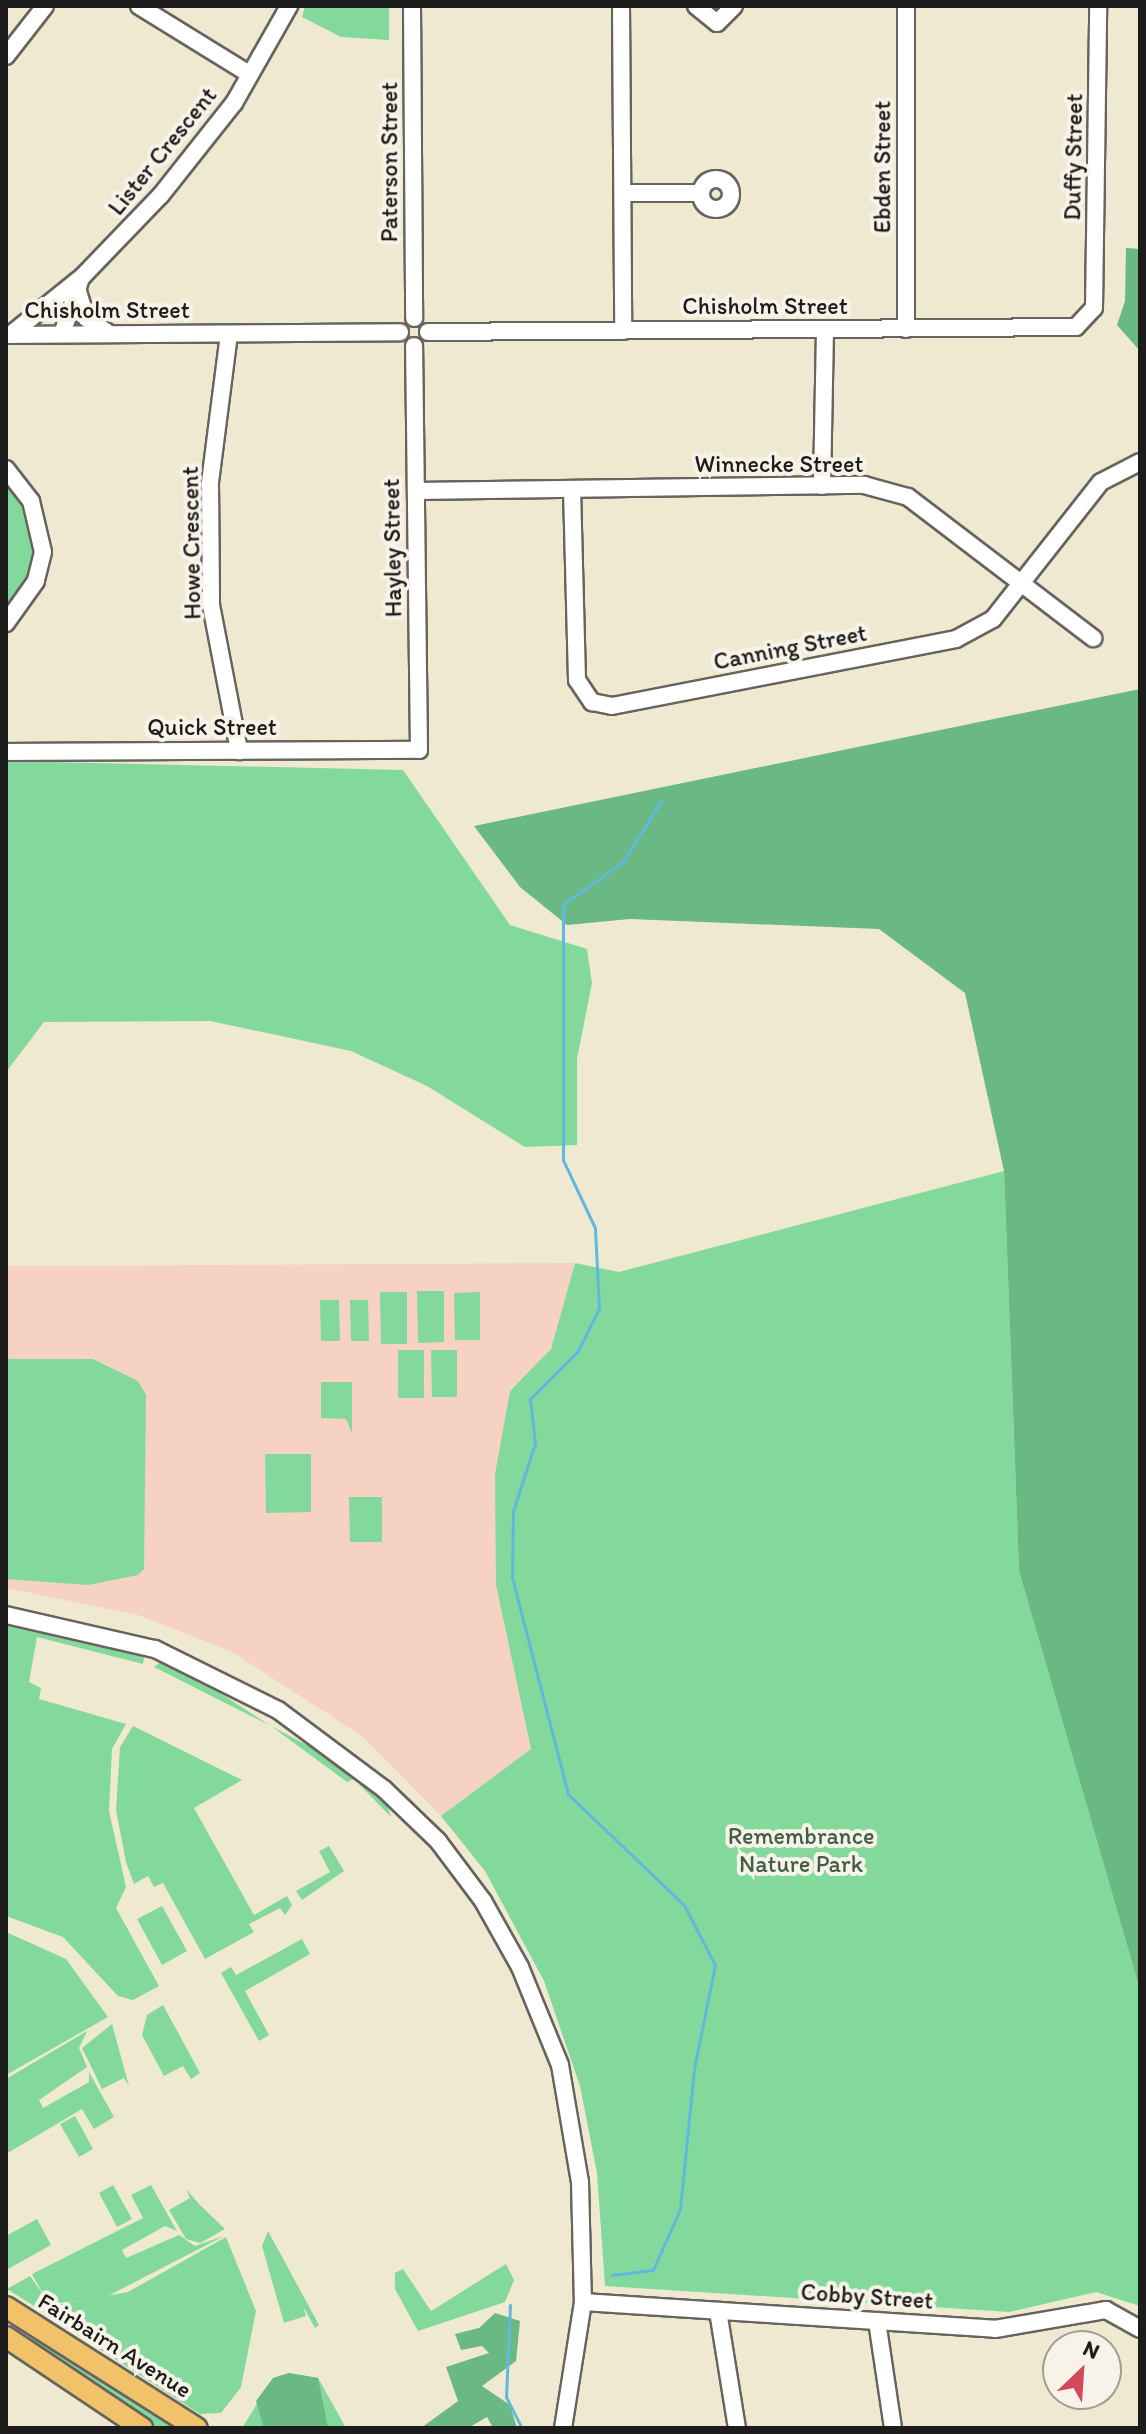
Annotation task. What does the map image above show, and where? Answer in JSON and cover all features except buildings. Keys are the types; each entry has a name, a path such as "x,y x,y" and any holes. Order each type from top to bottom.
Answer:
{"main road":[{"name":"Fairbairn Avenue","path":"6,2307 197,2428"},
{"path":"6,2337 142,2428"}],"street":[{"path":"6,56 45,6"},
{"path":"139,6 249,74"},
{"name":"Lister Crescent","path":"8,335 80,282 203,144 289,6"},
{"name":"Paterson Street","path":"412,6 414,318"},
{"path":"623,331 621,6 633,6"},
{"path":"696,6 717,23 734,6"},
{"name":"Ebden Street","path":"906,6 906,329"},
{"name":"Duffy Street","path":"1094,308 1098,6"},
{"path":"623,193 701,193"},
{"path":"80,282 86,318 110,334"},
{"name":"Lister Crescent","path":"62,334 80,282"},
{"name":"Chisholm Street","path":"428,332 1076,327 1094,308"},
{"path":"414,318 428,332 414,346 400,332 414,318"},
{"path":"822,486 825,329"},
{"name":"Chisholm Street","path":"8,335 400,332"},
{"name":"Howe Crescent","path":"229,334 210,482 211,605 239,751"},
{"name":"Hayley Street","path":"414,346 419,750"},
{"name":"Canning Street","path":"572,489 577,680 602,706 956,639 993,619 1092,491 1140,462"},
{"path":"6,469 31,501 43,552 36,581 6,623"},
{"name":"Winnecke Street","path":"416,491 864,485 908,497 1093,638"},
{"name":"Quick Street","path":"6,752 419,750"},
{"path":"6,1615 116,1636 196,1665 302,1725 410,1814 446,1851 501,1932 540,2011 557,2072 580,2182 583,2302 563,2428"},
{"name":"Cobby Street","path":"583,2302 995,2329 1096,2310 1140,2329"},
{"path":"718,2311 737,2428"},
{"path":"877,2321 893,2428"}],"shaded area":[{"path":"575,1263 551,1349 510,1391 496,1585 531,1749 441,1816 362,1736 232,1652 138,1615 6,1588 6,1266"}],"green space":[{"path":"305,6 389,6 389,40 341,37 302,17"},
{"path":"1126,248 1140,249 1140,351 1117,325 1125,301"},
{"path":"6,478 27,502 40,551 32,581 6,615"},
{"path":"1140,689 1140,1990 1019,1571 1004,1171 965,993 879,929 630,919 567,925 520,887 474,826"},
{"path":"6,761 403,770 510,925 587,949 592,983 577,1059 577,1145 525,1147 427,1086 351,1051 210,1021 44,1022 6,1072"},
{"name":"Remembrance Nature Park","path":"1004,1171 1019,1571 1140,1990 1140,2306 1096,2292 1009,2312 605,2286 597,2173 580,2086 544,1981 485,1871 441,1816 531,1749 496,1585 495,1474 510,1391 551,1349 575,1263 619,1272"},
{"path":"417,1291 444,1291 444,1342 418,1343"},
{"path":"380,1292 407,1292 407,1344 381,1344"},
{"path":"480,1292 480,1340 455,1340 454,1293"},
{"path":"320,1300 339,1300 340,1341 321,1341"},
{"path":"350,1300 368,1300 369,1341 351,1341"},
{"path":"398,1350 424,1350 424,1398 398,1398"},
{"path":"431,1350 457,1350 457,1397 432,1397"},
{"path":"6,1359 93,1359 138,1381 146,1395 144,1569 138,1575 88,1585 6,1579"},
{"path":"321,1382 352,1382 352,1433 346,1419 321,1418"},
{"path":"265,1454 311,1454 311,1512 266,1513"},
{"path":"349,1497 382,1497 382,1542 350,1542"},
{"path":"6,1623 144,1657 143,1664 37,1637 29,1682 41,1688 39,1699 126,1724 112,1749 109,1811 126,1887 116,1908 159,1986 133,2000 118,1996 63,1937 6,1916"},
{"path":"162,1661 202,1681 269,1725 154,1667"},
{"path":"133,1726 242,1780 194,1808 254,1915 287,1896 292,1905 285,1915 280,1908 249,1924 254,1932 205,1959 163,1883 154,1887 148,1876 134,1884 126,1862 116,1810 120,1747"},
{"path":"271,1726 335,1760 388,1807 391,1817 354,1779 347,1782"},
{"path":"329,1846 344,1871 302,1900 296,1891 330,1872 319,1851"},
{"path":"162,1906 187,1951 162,1965 137,1919"},
{"path":"6,1932 66,1959 108,2017 6,2075"},
{"path":"302,1939 310,1954 245,1991 269,2035 259,2041 221,1973 231,1967 236,1975"},
{"path":"163,2005 200,2073 191,2079 183,2066 164,2076 142,2035 147,2015"},
{"path":"112,2024 129,2086 124,2078 102,2089 82,2048"},
{"path":"87,2031 79,2048 87,2067 39,2100 43,2108 89,2082 89,2072 114,2117 94,2129 82,2109 6,2154 6,2079"},
{"path":"75,2116 93,2149 79,2157 60,2124"},
{"path":"113,2185 132,2219 117,2227 99,2193"},
{"path":"151,2185 177,2231 165,2226 122,2250 126,2258 179,2235 195,2246 224,2236 104,2298 60,2303 42,2292 32,2274 143,2218 131,2195"},
{"path":"186,2189 225,2229 200,2243 186,2239 169,2210 190,2198"},
{"path":"37,2219 51,2245 6,2270 6,2236"},
{"path":"268,2231 319,2325 315,2328 303,2306 306,2316 284,2323 262,2246"},
{"path":"226,2237 256,2311 241,2387 221,2413 200,2414 48,2316 55,2305 128,2292"},
{"path":"506,2264 514,2280 505,2302 418,2331 395,2289 395,2273 403,2269 431,2311"},
{"path":"30,2276 48,2301 42,2311 7,2289"},
{"path":"495,2313 520,2321 516,2361 482,2386 510,2405 517,2428 493,2428 487,2417 468,2428 421,2428 458,2401 446,2367 489,2353 482,2346 461,2350 455,2334 479,2328"},
{"path":"36,2335 180,2428 152,2428 78,2382 28,2347"},
{"path":"289,2373 318,2378 346,2428 242,2428 273,2378"},
{"path":"289,2373 318,2378 328,2428 264,2428 256,2401 273,2378"}],"waterway":[{"path":"612,2275 653,2270 680,2209 694,2069 715,1965 684,1905 568,1794 512,1577 513,1511 535,1443 530,1399 578,1351 599,1308 595,1228 563,1160 563,904 623,862 661,801"},
{"path":"510,2305 506,2397 522,2428"}]}
